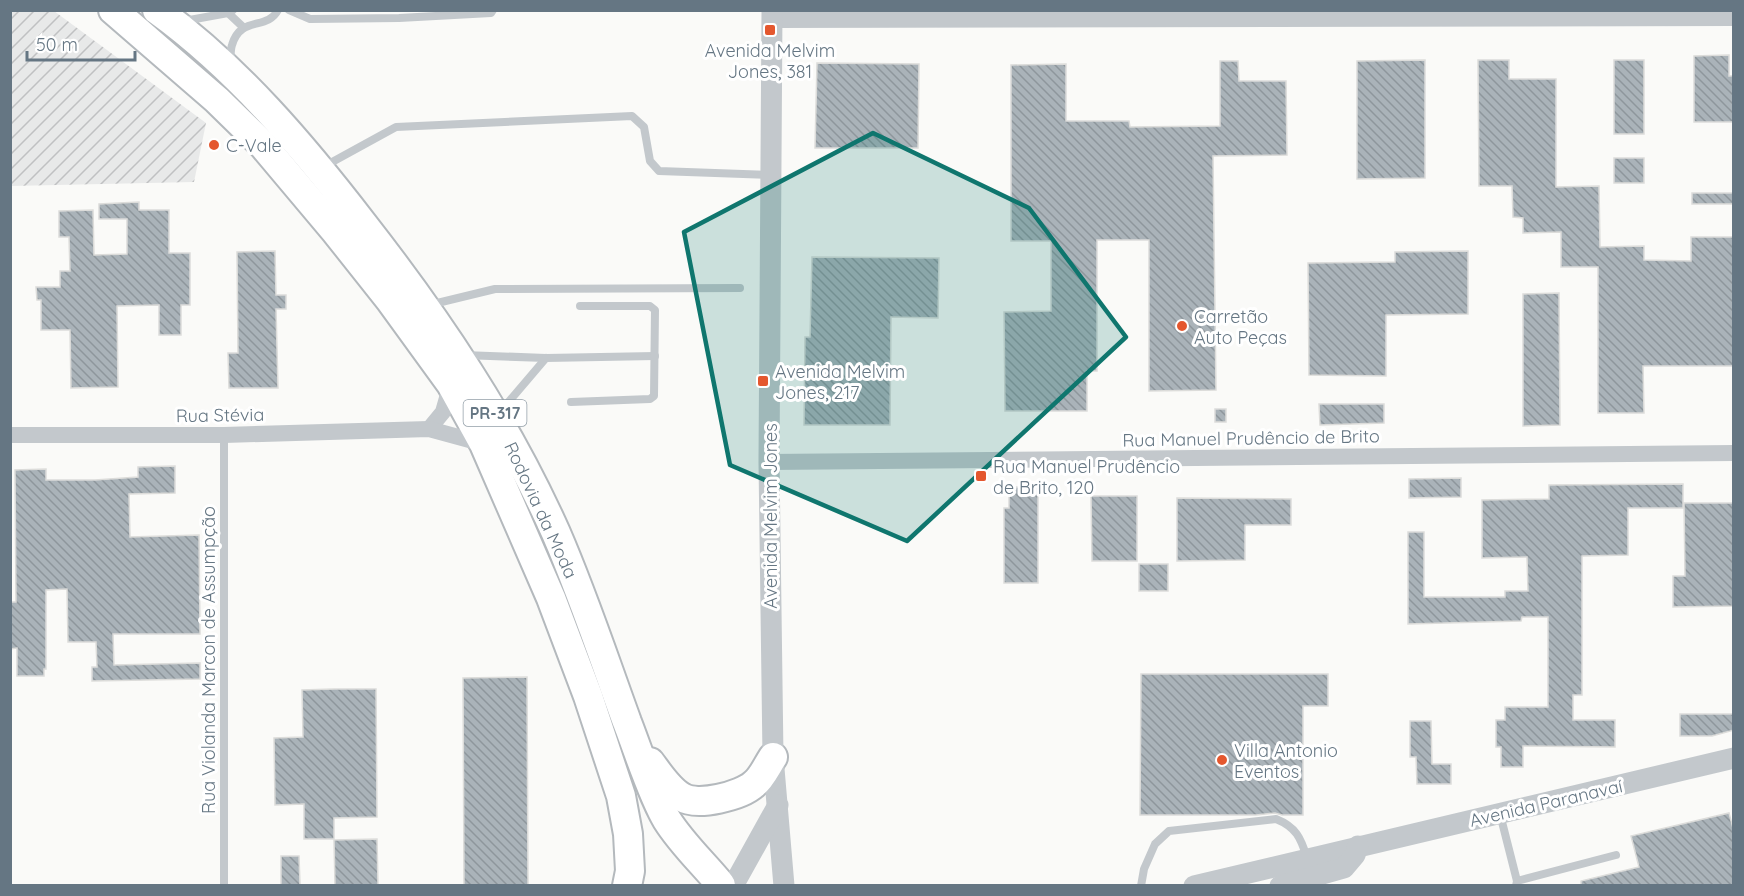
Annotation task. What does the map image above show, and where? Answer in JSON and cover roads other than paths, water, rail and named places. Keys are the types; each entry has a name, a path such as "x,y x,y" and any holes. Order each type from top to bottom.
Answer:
{"highway":[{"name":"Rodovia da Moda","path":"113,10 217,100 262,144 308,197 376,283 450,384 484,444 558,618 588,696 621,796 628,834 630,871 627,885"},
{"name":"Rodovia da Moda","path":"166,17 229,71 320,168 425,306 458,354 496,416 555,532 666,818 686,848 721,885"},
{"path":"633,737 661,777 683,798 709,801 754,785 773,757"}],"street":[{"path":"772,15 1404,15 1734,18"},
{"name":"Avenida Melvim Jones","path":"772,15 769,462 773,757 784,885"},
{"path":"429,429 442,411 450,384"},
{"name":"Rua Stévia","path":"10,435 225,435 429,429 484,444"},
{"name":"Rua Manuel Prudêncio de Brito","path":"769,462 1734,453"},
{"name":"Avenida Paranavaí","path":"1194,885 1734,758"},
{"path":"733,885 778,805"},
{"path":"1280,885 1344,868 1355,855 1358,846"}],"lane":[{"path":"229,71 232,44 243,27 266,22 278,10"},
{"path":"290,10 310,19 399,18 491,13 493,10"},
{"path":"166,17 229,11 243,27"},
{"path":"320,168 396,127 632,116 644,127 650,161 659,171 771,175"},
{"path":"425,306 495,289 740,288"},
{"path":"571,402 650,399 654,396 655,310 650,306 580,306"},
{"path":"458,354 546,358 655,356"},
{"path":"496,416 546,358"},
{"name":"Rua Violanda Marcon de Assumpção","path":"224,885 225,435"},
{"path":"1500,814 1516,883 1616,855"},
{"path":"1141,885 1144,869 1155,844 1169,831 1276,819 1290,825 1302,842 1307,858"}],"place":[{"name":"Avenida Melvim Jones, 381","path":"770,30"},
{"name":"C-Vale","path":"214,145"},
{"name":"Carretão Auto Peças","path":"1182,326"},
{"name":"Avenida Melvim Jones, 217","path":"763,381"},
{"name":"Rua Manuel Prudêncio de Brito, 120","path":"981,476"},
{"name":"Villa Antonio Eventos","path":"1222,760"}]}
